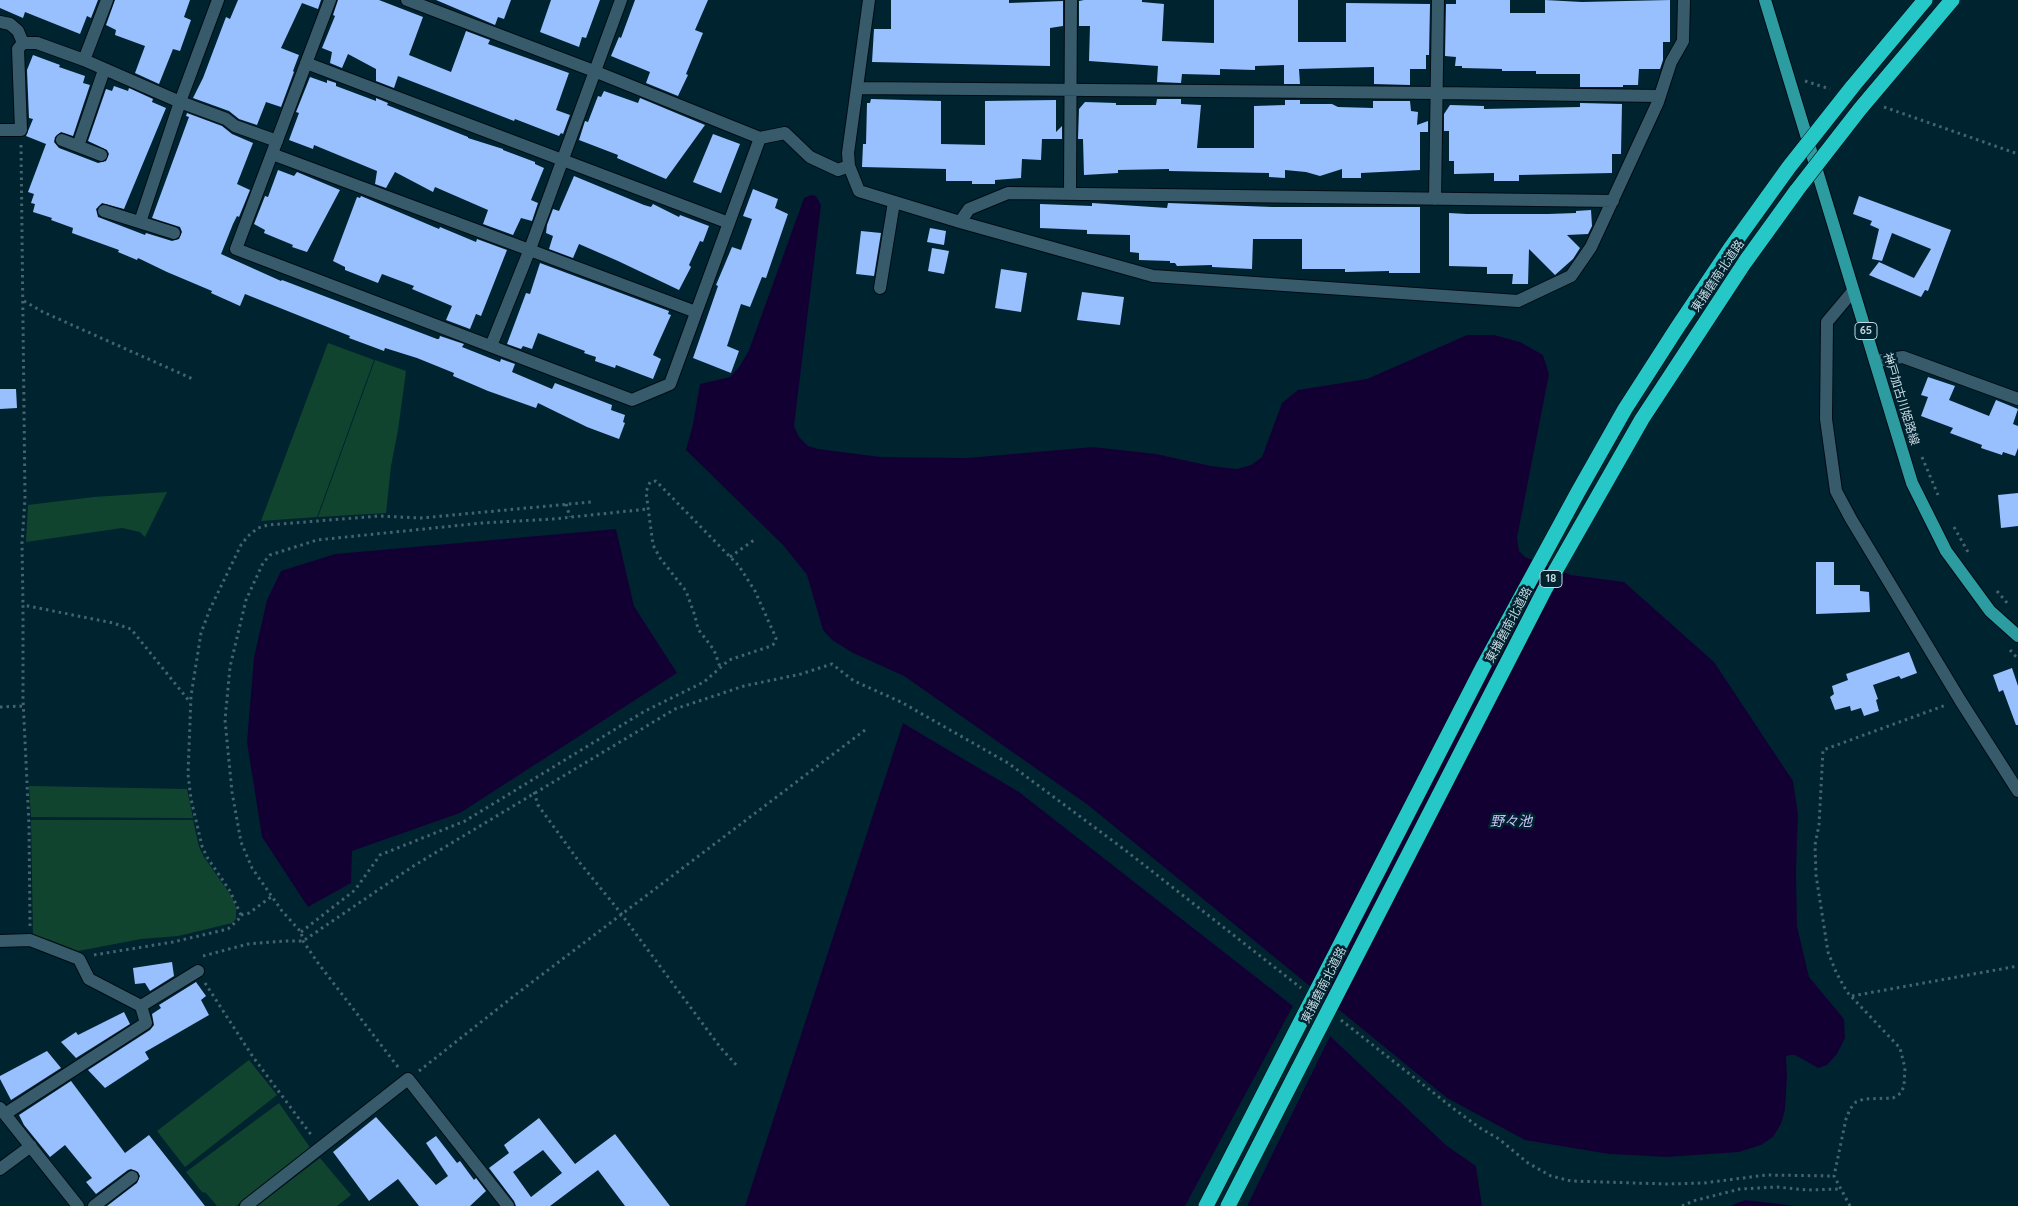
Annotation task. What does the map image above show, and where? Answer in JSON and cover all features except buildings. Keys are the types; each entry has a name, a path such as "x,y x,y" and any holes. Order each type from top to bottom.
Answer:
{"highway":[{"name":"東播磨南北道路","path":"1206,1206 1498,640 1578,492 1626,409 1703,289 1789,167 1853,86 1925,0"},
{"name":"東播磨南北道路","path":"1228,1206 1536,606 1642,419 1734,278 1797,190 1860,108 1952,0"}],"main road":[{"name":"神戸加古川姫路線","path":"1765,0 1912,484 1946,551 1990,611 2018,636"}],"street":[{"path":"84,60 107,0"},
{"path":"140,222 180,102 218,0"},
{"path":"330,0 236,249 632,400 670,384 760,138"},
{"path":"407,0 594,71 760,138 786,133 810,157 838,170 849,166"},
{"path":"491,346 530,249 621,0"},
{"path":"869,0 848,153 849,166 859,191 960,222 1152,276 1518,301 1570,276 1591,247 1659,96 1671,62 1683,41 1684,0"},
{"path":"1070,193 1072,0"},
{"path":"1435,199 1438,0"},
{"path":"0,22 10,24 18,31 23,43"},
{"path":"0,130 21,130 18,49 23,43 37,42 84,60 180,102 226,119 236,126 277,141"},
{"path":"306,63 729,222"},
{"path":"78,146 104,70"},
{"path":"858,88 1659,96"},
{"path":"62,140 101,155"},
{"path":"272,154 696,312"},
{"path":"960,222 969,209 1008,193 1612,201"},
{"path":"880,288 894,202"},
{"path":"104,210 174,233"},
{"path":"1854,290 1827,322 1826,419 1836,492 1960,700 2018,791"},
{"path":"1875,361 1903,358 2018,398"},
{"path":"0,941 30,940 79,959 90,979 141,1006 146,1023 2,1111 78,1206"},
{"path":"141,1006 198,971"},
{"path":"246,1206 408,1079 508,1206"},
{"path":"0,1168 31,1146"},
{"path":"94,1206 132,1177"}],"path":[{"path":"1788,76 1833,90"},
{"path":"1878,105 2018,154"},
{"path":"21,130 25,498 22,543 23,706 29,825 30,940"},
{"path":"23,300 43,312 193,379"},
{"path":"1920,452 1941,502"},
{"path":"301,932 355,890 380,855 465,821 645,711 704,682 728,660 772,646 775,643 776,638 746,577 730,557 656,481 650,482 646,492 653,545 660,558 686,591 696,616 698,629 714,650 720,667"},
{"path":"241,915 230,892 207,857 191,799 188,774 191,702 201,633 210,609 241,545 248,536 258,528 268,525 380,516 421,518 591,502"},
{"path":"566,504 570,517"},
{"path":"648,509 482,523 317,540 270,556 263,563 246,600 230,667 225,720 232,792 241,842 252,868 272,897 301,932 303,942 408,1079 866,730"},
{"path":"1951,523 1970,554"},
{"path":"730,557 754,540"},
{"path":"1996,589 2012,609"},
{"path":"23,605 113,623 131,629 191,702"},
{"path":"321,1148 253,1057 212,996 192,959 255,943 303,942 415,865 675,708 744,686 801,674 832,664 854,681 901,702 1008,763 1124,850 1303,990"},
{"path":"1850,1206 1834,1176 1850,1109 1856,1102 1893,1098 1901,1092 1904,1086 1905,1068 1900,1048 1852,996 1836,972 1828,952 1816,875 1815,845 1819,825 1824,750 1960,700"},
{"path":"0,706 23,706"},
{"path":"534,792 538,805 580,863 720,1047 738,1067"},
{"path":"79,959 172,942 228,929 241,915 249,913 272,897"},
{"path":"1852,996 2018,966"},
{"path":"1338,1017 1467,1119 1499,1139 1528,1163 1551,1176 1571,1181 1667,1184 1704,1183 1766,1175 1834,1176"},
{"path":"1682,1206 1693,1201 1740,1189 1840,1189"}],"green space":[{"path":"328,343 374,360 317,517 261,521"},
{"path":"375,360 406,371 391,466 386,513 318,517"},
{"path":"167,492 145,537 140,532 122,528 26,542 28,505 94,497"},
{"path":"29,786 187,789 193,818 31,817"},
{"path":"31,820 193,820 199,847 232,897 236,907 236,919 232,923 178,936 141,939 78,951 50,940 33,936"},
{"path":"249,1060 277,1095 185,1167 157,1131"},
{"path":"279,1103 311,1149 236,1206 217,1206 206,1193 202,1192 186,1172"},
{"path":"320,1158 351,1195 337,1206 257,1206"}],"water":[{"name":"野々池","path":"811,195 816,196 821,205 794,426 799,437 808,446 818,449 881,457 967,458 1093,447 1156,454 1211,466 1237,469 1251,465 1262,457 1282,403 1298,390 1367,379 1467,335 1494,335 1520,342 1543,355 1549,374 1517,538 1519,551 1525,557 1571,575 1624,582 1714,662 1793,781 1798,814 1797,926 1809,977 1844,1019 1845,1038 1837,1054 1827,1065 1818,1068 1795,1055 1786,1057 1785,1110 1781,1124 1773,1137 1761,1145 1739,1152 1667,1157 1609,1154 1525,1140 1447,1098 1088,805 904,676 853,653 832,640 823,630 807,575 783,545 686,450 700,384 730,377 740,366 749,350 804,198"},
{"path":"616,529 634,606 677,673 460,813 352,851 351,883 308,907 262,837 247,742 254,657 267,600 281,571 335,554"},
{"path":"903,723 1019,792 1293,1006 1185,1206 745,1206"},
{"path":"1330,1036 1447,1146 1476,1166 1482,1206 1247,1206"},
{"path":"1745,1200 1796,1206 1730,1206"}]}
